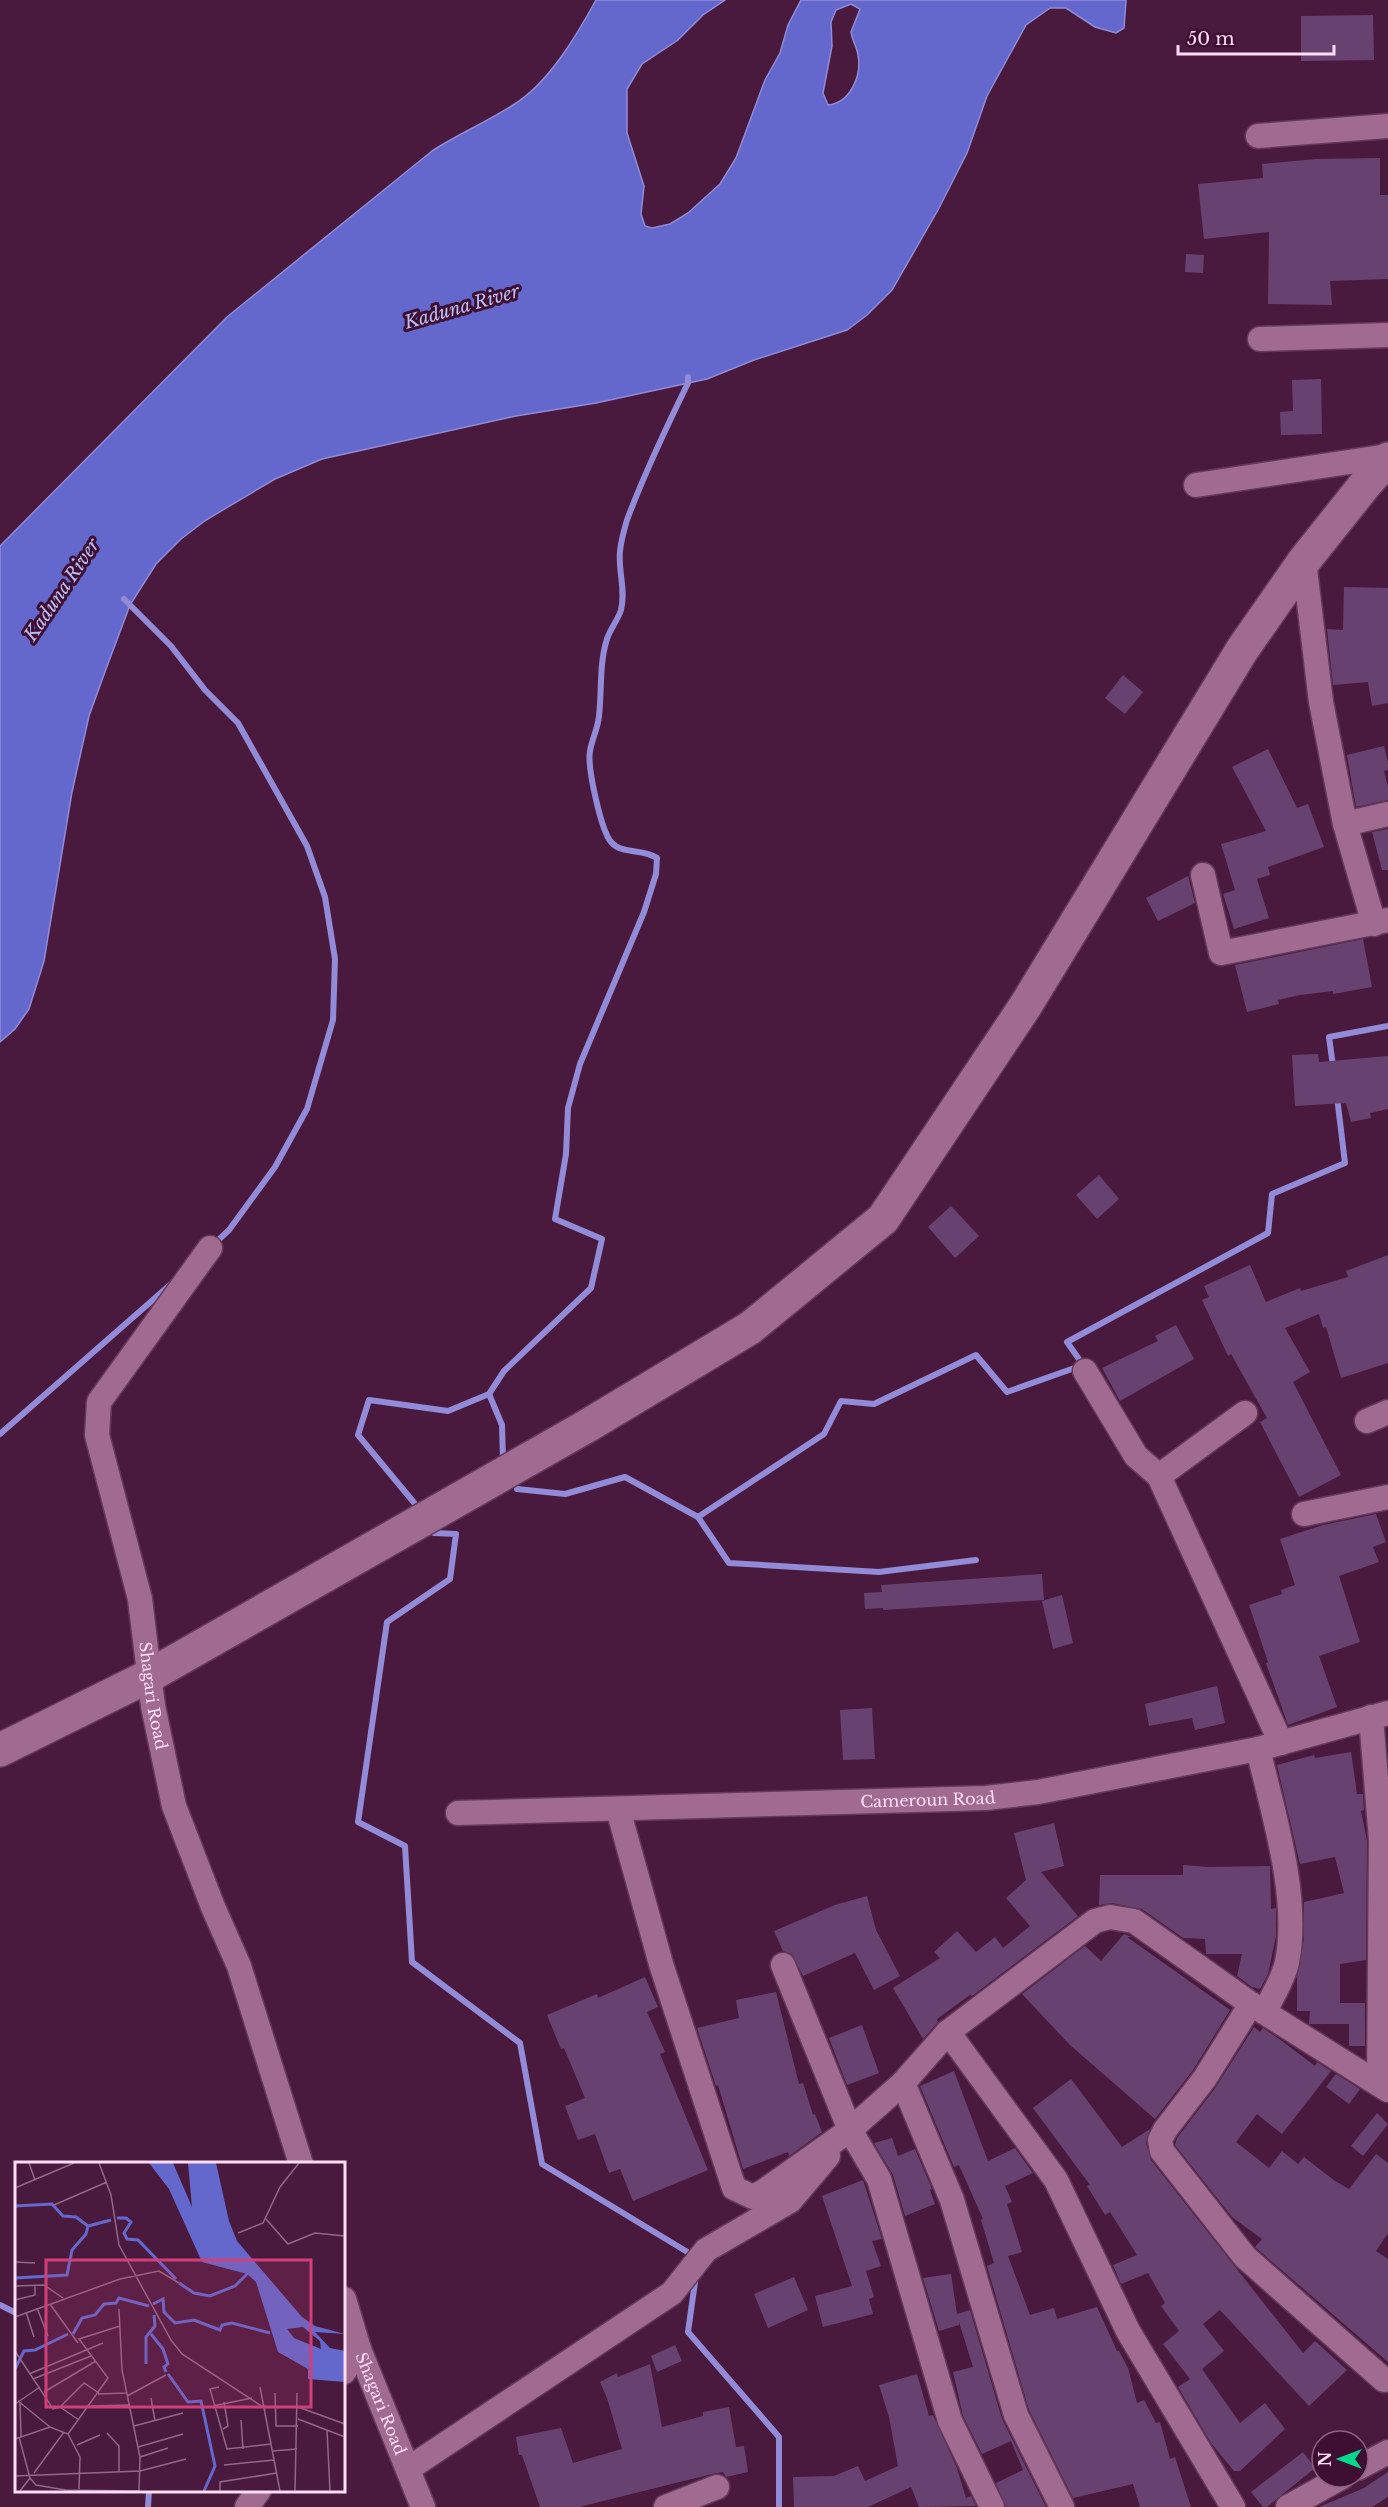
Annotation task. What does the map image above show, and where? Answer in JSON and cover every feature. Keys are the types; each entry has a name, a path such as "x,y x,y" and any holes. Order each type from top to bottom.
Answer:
{"street":[{"path":"1258,136 1387,125"},
{"path":"1260,339 1388,335"},
{"path":"1196,485 1388,457"},
{"path":"0,1750 149,1676 587,1426 750,1328 883,1219 1026,1005 1242,650 1304,561 1388,457"},
{"path":"1203,875 1221,953 1381,922 1345,824 1321,702 1304,561"},
{"path":"1345,824 1388,814"},
{"name":"Shagari Road","path":"210,1248 99,1402 97,1435 140,1599 149,1676 174,1806 213,1907 239,1966 301,2162"},
{"path":"1085,1371 1136,1456 1160,1476 1281,1743"},
{"path":"1160,1476 1245,1413"},
{"path":"1304,1514 1388,1497"},
{"path":"1379,1715 1383,2086"},
{"name":"Cameroun Road","path":"458,1813 986,1798 1038,1792 1258,1749 1379,1715"},
{"path":"1258,1749 1285,1860 1290,1928 1287,1963 1258,2008 1165,2130 1160,2140 1162,2151 1245,2257 1387,2380"},
{"path":"618,1809 661,1964 734,2188 753,2196 764,2191 850,2130 903,2083 948,2032 1095,1922 1110,1917 1134,1921 1258,2008 1383,2086"},
{"path":"783,1965 850,2130 879,2179 950,2421 992,2507"},
{"path":"948,2032 1056,2180 1128,2331 1233,2507"},
{"path":"903,2083 952,2200 1016,2415 1062,2507"},
{"path":"408,2469 672,2293 697,2262 790,2201 850,2130"},
{"name":"Shagari Road","path":"345,2302 359,2349 423,2507"},
{"path":"345,2370 359,2349"},
{"path":"1370,2462 1388,2452"},
{"path":"666,2507 717,2487"},
{"path":"1288,2507 1320,2489"},
{"path":"247,2507 258,2492"}],"water":[{"name":"Kaduna River","path":"596,0 725,0 703,15 678,40 642,64 627,89 627,133 644,186 641,214 645,226 652,228 670,224 688,213 720,184 736,158 765,80 780,53 788,25 801,0 1126,0 1124,28 1116,33 1095,27 1066,8 1050,8 1026,25 987,96 967,153 938,210 892,290 867,315 847,330 754,360 707,379 596,403 516,416 322,459 275,479 206,520 181,539 156,564 130,605 89,716 72,792 44,961 29,1009 15,1029 0,1042 0,546 227,317 432,151 526,96 550,72 571,43","holes":["851,4 860,9 851,32 859,63 856,80 843,99 828,105 823,93 832,46 831,22 836,10"]}],"building":[{"path":"1373,15 1374,60 1301,61 1301,16"},
{"path":"1380,158 1380,195 1388,195 1388,279 1330,281 1332,305 1268,304 1269,232 1204,239 1198,184 1263,178 1262,164 1316,159"},
{"path":"1186,254 1204,255 1203,273 1185,272"},
{"path":"1321,379 1322,434 1281,435 1280,412 1293,411 1292,380"},
{"path":"1344,587 1388,588 1388,703 1372,706 1368,682 1333,685 1327,629 1343,630"},
{"path":"1123,675 1143,692 1125,714 1105,698"},
{"path":"1384,746 1388,762 1388,770 1384,771 1388,800 1356,807 1347,755"},
{"path":"1268,749 1297,808 1308,804 1324,847 1268,867 1270,875 1257,879 1269,918 1234,929 1223,894 1235,890 1221,844 1266,831 1232,767"},
{"path":"1388,829 1388,870 1382,870 1372,832"},
{"path":"1188,876 1195,903 1158,921 1146,898"},
{"path":"1363,939 1372,987 1333,994 1333,991 1300,995 1278,1000 1279,1004 1247,1012 1235,965"},
{"path":"1318,1054 1319,1062 1388,1056 1388,1109 1370,1113 1371,1118 1351,1122 1346,1103 1295,1106 1292,1055"},
{"path":"1099,1175 1119,1199 1097,1219 1076,1195"},
{"path":"951,1206 979,1236 955,1258 928,1227"},
{"path":"1388,1255 1388,1363 1341,1378 1326,1327 1323,1328 1319,1314 1285,1328 1310,1372 1293,1382 1341,1475 1299,1497 1260,1422 1267,1418 1231,1354 1228,1356 1202,1300 1209,1297 1204,1286 1250,1265 1266,1302 1300,1288 1301,1291 1348,1277 1346,1271"},
{"path":"1176,1325 1194,1359 1120,1401 1102,1368 1158,1341 1155,1336"},
{"path":"1376,1514 1386,1542 1373,1547 1379,1562 1339,1576 1360,1642 1319,1656 1337,1707 1288,1725 1249,1605 1282,1594 1281,1590 1295,1585 1280,1539 1323,1525"},
{"path":"1042,1574 1044,1600 883,1610 883,1608 865,1609 864,1593 882,1592 881,1585"},
{"path":"1062,1595 1073,1643 1053,1649 1042,1601"},
{"path":"1217,1686 1225,1723 1195,1730 1192,1718 1149,1726 1145,1704"},
{"path":"872,1708 875,1759 843,1760 840,1710"},
{"path":"1351,1752 1357,1794 1363,1794 1364,1810 1361,1811 1367,1841 1366,1960 1340,1964 1340,2003 1365,2003 1365,2046 1349,2046 1349,2024 1309,2024 1310,2011 1297,2011 1297,1978 1304,1939 1304,1902 1344,1893 1335,1857 1300,1864 1277,1765 1314,1755 1315,1758"},
{"path":"1054,1823 1064,1866 1041,1872 1078,1916 972,1996 970,1995 937,2019 938,2022 923,2039 893,1988 940,1958 934,1952 957,1931 976,1952 995,1937 1003,1948 1030,1926 1006,1898 1026,1880 1014,1833"},
{"path":"1183,1865 1270,1866 1271,1909 1276,1908 1276,1936 1268,1974 1260,1989 1252,1987 1237,1976 1242,1954 1206,1954 1205,1939 1183,1938 1142,1909 1112,1903 1099,1905 1100,1875 1183,1875"},
{"path":"867,1896 876,1930 900,1976 874,1990 855,1953 803,1976 792,1954 783,1951 774,1931 835,1905"},
{"path":"1124,1934 1132,1937 1127,1937 1230,2010 1193,2070 1155,2119 1070,2045 1022,1994 1085,1946 1101,1961"},
{"path":"645,1977 658,2007 647,2012 665,2052 660,2054 708,2170 633,2201 620,2169 609,2173 595,2134 578,2140 565,2106 585,2098 547,2015 597,1994 598,1998"},
{"path":"776,1992 799,2084 803,2083 813,2115 815,2114 822,2132 789,2156 788,2152 743,2169 718,2085 716,2086 697,2028 739,2018 736,2000"},
{"path":"862,2025 879,2073 847,2085 829,2038"},
{"path":"1254,2027 1260,2032 1263,2028 1315,2066 1317,2062 1331,2071 1282,2134 1257,2114 1236,2142 1269,2168 1282,2151 1298,2164 1304,2157 1349,2189 1376,2154 1388,2163 1388,2233 1376,2251 1388,2259 1388,2362 1255,2247 1262,2239 1232,2217 1175,2145 1177,2138 1216,2087"},
{"path":"954,2071 988,2161 1015,2148 1033,2173 1005,2186 1012,2202 1007,2204 1022,2252 1008,2256 1030,2315 1054,2308 1057,2319 1097,2307 1117,2351 1128,2368 1137,2403 1144,2400 1156,2423 1160,2422 1170,2459 1175,2457 1191,2507 1140,2507 1133,2484 1073,2498 1029,2410 987,2266 994,2263 981,2220 983,2219 959,2165 954,2167 920,2086"},
{"path":"1336,2074 1360,2089 1349,2104 1326,2087"},
{"path":"1071,2079 1122,2147 1150,2129 1146,2143 1151,2160 1303,2353 1315,2341 1347,2370 1309,2406 1220,2310 1203,2324 1224,2351 1202,2369 1240,2423 1265,2403 1285,2429 1240,2471 1234,2471 1211,2443 1178,2387 1190,2379 1163,2344 1179,2331 1161,2306 1165,2303 1148,2273 1121,2284 1113,2265 1137,2255 1110,2212 1105,2215 1087,2186 1090,2185 1033,2108"},
{"path":"1377,2113 1388,2124 1363,2156 1351,2146"},
{"path":"892,2138 898,2156 915,2149 932,2189 930,2190 935,2204 905,2216 893,2175 874,2143"},
{"path":"863,2180 882,2239 872,2241 881,2266 866,2271 874,2297 869,2299 873,2314 823,2327 815,2296 852,2286 822,2196"},
{"path":"951,2274 957,2314 970,2310 1002,2419 1046,2507 1006,2507 996,2483 1023,2470 1011,2441 982,2454 963,2416 953,2372 973,2367 959,2322 959,2325 939,2331 923,2278"},
{"path":"794,2277 808,2310 768,2328 754,2294"},
{"path":"675,2345 682,2361 657,2372 651,2356"},
{"path":"650,2364 662,2427 703,2416 703,2412 729,2407 736,2447 744,2446 748,2472 726,2477 723,2472 712,2474 579,2507 540,2507 522,2455 519,2455 516,2437 561,2428 573,2463 622,2449 600,2382 617,2373 618,2377"},
{"path":"917,2374 929,2416 933,2415 957,2468 966,2498 971,2496 976,2506 919,2507 911,2487 868,2507 794,2507 793,2477 834,2476 858,2466 865,2481 898,2466 889,2417 879,2385"},
{"path":"1303,2452 1310,2461 1310,2472 1267,2507 1263,2507 1251,2492"},
{"path":"1388,2472 1388,2497 1372,2507 1319,2507 1362,2489 1370,2489 1370,2484"}],"waterway":[{"path":"416,1505 358,1435 369,1400 448,1411 489,1394 504,1371 591,1288 602,1239 555,1219 566,1154 568,1108 580,1064 644,912 656,874 657,858 645,853 621,849 611,842 603,825 596,798 590,751 600,706 604,648 608,635 620,614 622,603 620,547 627,520 648,468 688,383 688,377"},
{"path":"124,599 171,646 205,690 238,723 307,846 325,897 335,959 333,1020 307,1109 275,1167 229,1230 214,1244"},
{"path":"1333,1066 1329,1037 1388,1026"},
{"path":"698,1517 824,1434 841,1401 874,1404 976,1355 1007,1392 1083,1365 1067,1342 1268,1233 1272,1194 1345,1163 1337,1097"},
{"path":"0,1434 171,1284"},
{"path":"489,1394 502,1425 503,1460"},
{"path":"517,1489 565,1494 625,1477 698,1517 729,1563 879,1572 976,1560"},
{"path":"434,1533 456,1534 450,1579 387,1622 358,1822 405,1846 412,1962 520,2043 542,2164 694,2256"},
{"path":"696,2275 688,2332 779,2437 779,2507"},
{"path":"0,2305 15,2312"},
{"path":"148,2507 149,2492"}]}
